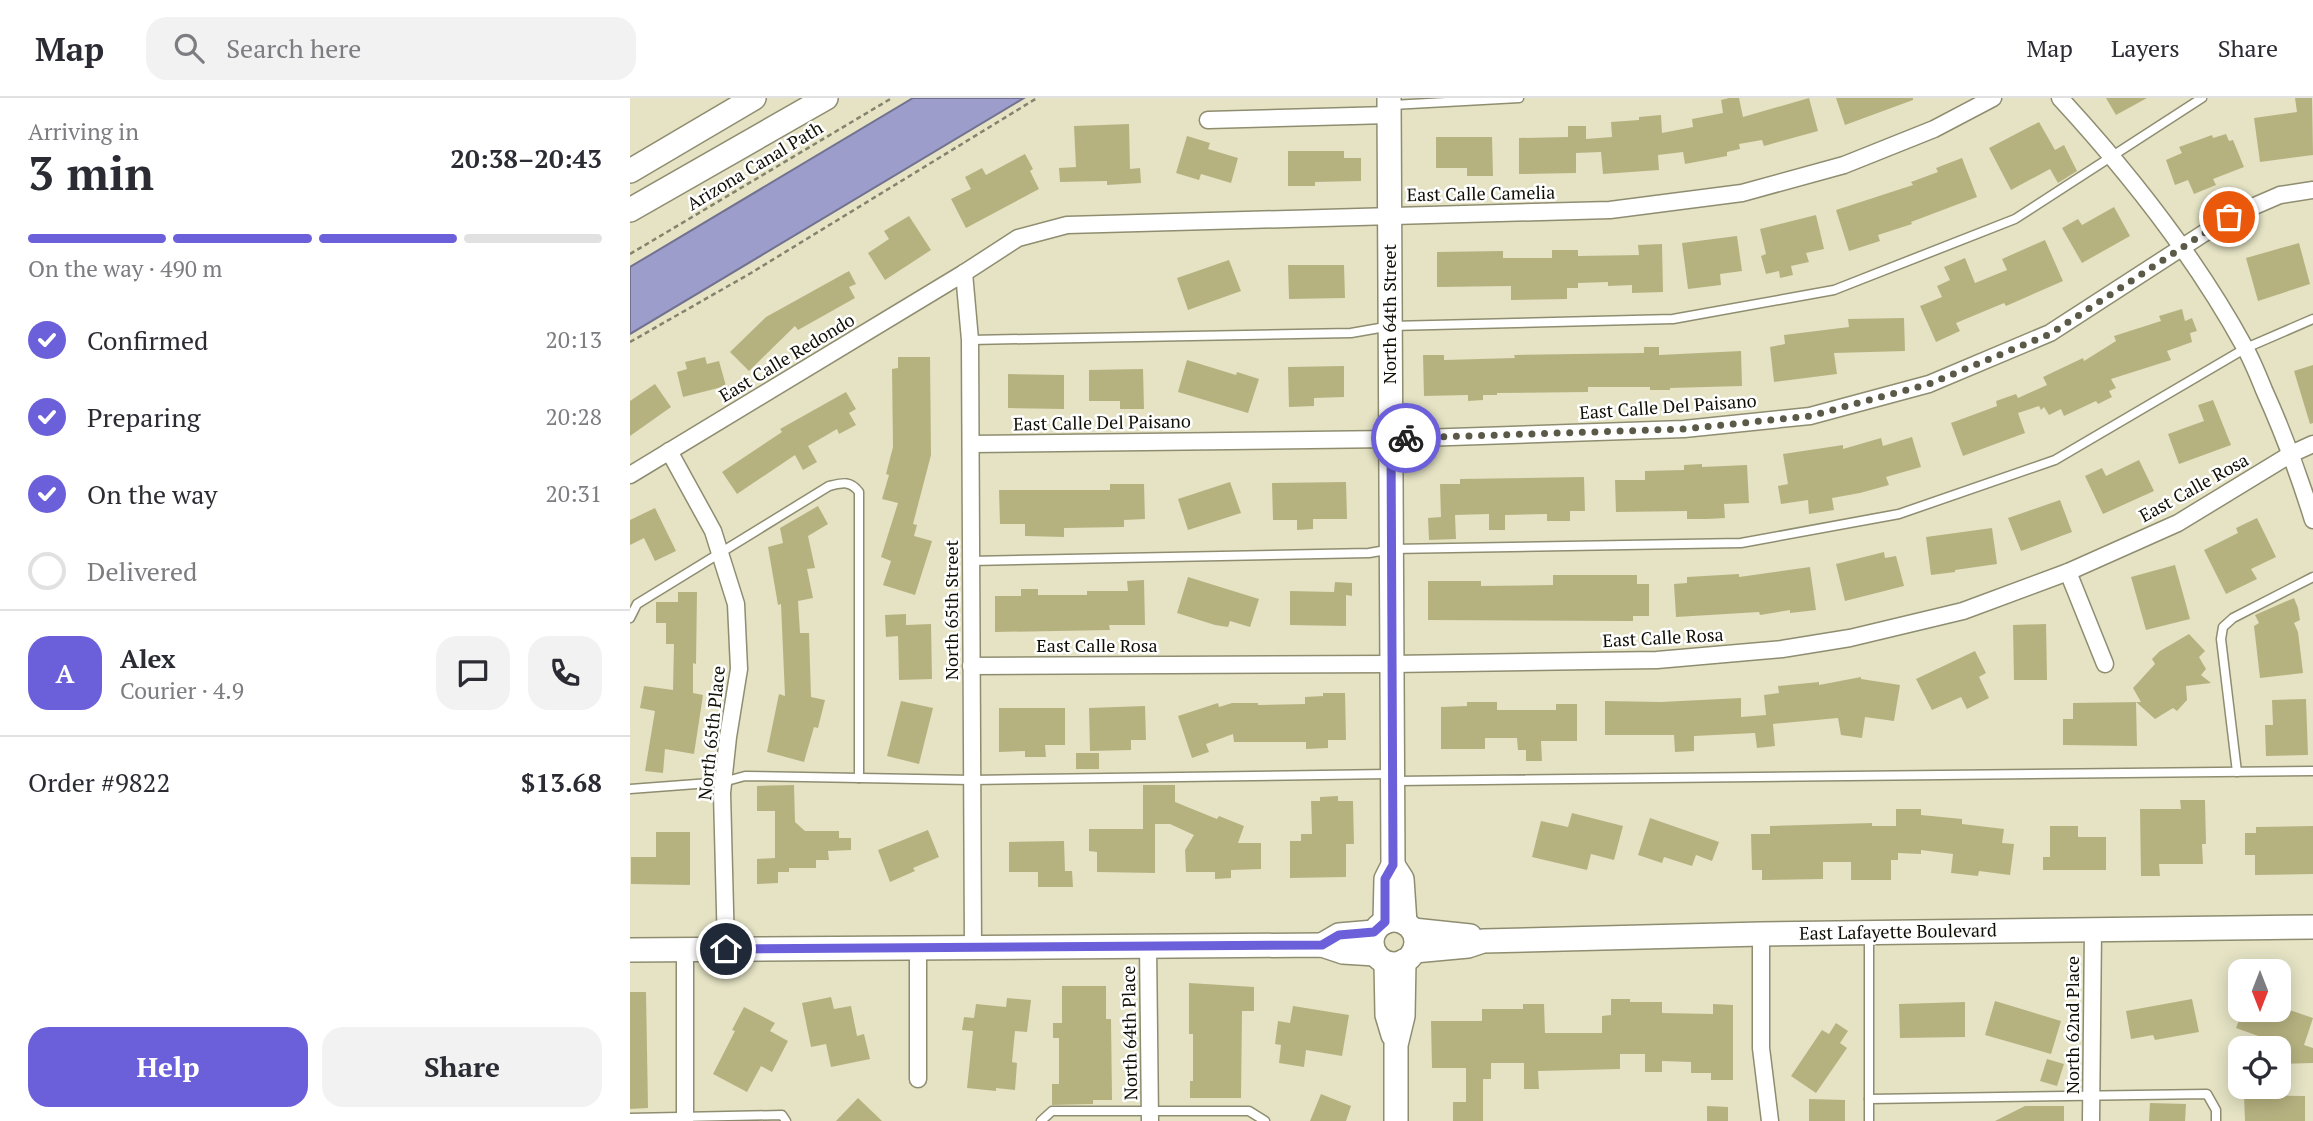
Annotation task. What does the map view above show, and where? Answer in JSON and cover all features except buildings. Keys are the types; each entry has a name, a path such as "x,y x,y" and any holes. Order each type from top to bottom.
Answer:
{"street":[{"path":"630,172 754,98"},
{"path":"630,210 825,98"},
{"name":"East Calle Camelia","path":"964,273 1018,238 1067,225 1610,210 1742,193 1844,165 1934,129 1993,98"},
{"path":"2060,98 2112,155 2183,248 2246,348 2291,454 2313,520"},
{"path":"1208,120 1390,106"},
{"name":"North 64th Street","path":"1390,106 1393,865 1385,879 1403,1016 1396,1045 1396,1121"},
{"name":"East Calle Del Paisano","path":"971,444 1391,439 1684,429 1810,416 1929,384 2050,334 2229,217 2280,194 2313,190"},
{"name":"North 65th Street","path":"964,273 970,340 973,947"},
{"name":"East Calle Redondo","path":"630,475 964,273"},
{"name":"East Calle Rosa","path":"971,666 1657,660 1782,649 1850,638 1963,611 2068,572 2178,523 2291,454 2313,444"},
{"name":"North 65th Place","path":"669,452 713,531 736,604 739,669 723,782 726,949"},
{"path":"2068,572 2105,664"},
{"name":"East Lafayette Boulevard","path":"630,950 1322,945 1343,953 1394,942 1468,946 1483,941 1761,934 2313,927"},
{"name":"North 62nd Place","path":"2091,1121 2093,930"},
{"path":"1761,934 1761,1048 1770,1121"},
{"name":"North 64th Place","path":"1148,945 1150,1116"},
{"path":"918,947 918,1079"},
{"path":"685,949 685,1119"}],"lane":[{"path":"1390,106 1519,98"},
{"path":"970,340 1352,333 1391,326 1673,319 1834,290 2015,219 2202,98"},
{"path":"971,561 1369,553 1392,549 1741,543 1899,514 2055,460 2246,348 2313,319"},
{"path":"630,618 637,604 829,486 846,482 854,484 859,492 859,778"},
{"path":"2237,772 2221,639 2223,626 2233,618 2313,577"},
{"path":"630,789 723,782 745,776 972,780 2313,771"},
{"path":"1869,933 1869,1121"},
{"path":"1869,1099 2207,1094 2216,1110 2216,1121"},
{"path":"1041,1121 1052,1111 1150,1116 1249,1111 1265,1121"},
{"path":"630,1118 782,1115 786,1121"}],"path":[{"name":"Arizona Canal Path","path":"630,254 892,98"},
{"path":"630,342 751,273 1037,98"}],"water":[{"path":"913,98 1024,98 630,334 630,267"}],"way so far":[{"path":"1406,438 1684,429 1810,416 1929,384 2050,334 2229,217"}],"route":[{"path":"726,949 1322,945 1339,935 1374,932 1385,922 1385,879 1393,865 1391,439 1406,438"}]}
